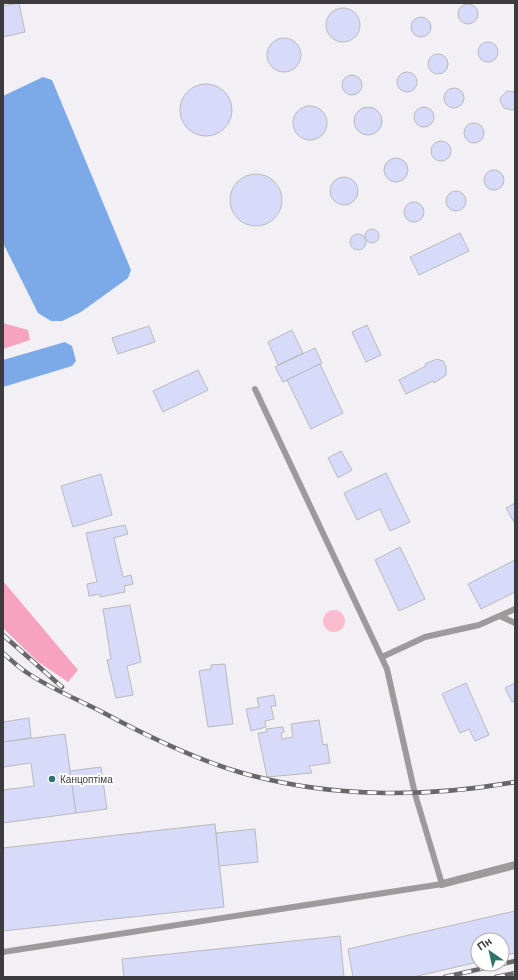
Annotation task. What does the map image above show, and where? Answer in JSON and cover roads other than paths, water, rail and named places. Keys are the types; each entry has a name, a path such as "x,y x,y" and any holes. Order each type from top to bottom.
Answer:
{"street":[{"path":"442,884 515,865"}],"lane":[{"path":"3,952 442,884 415,794 387,669 255,389"},
{"path":"382,657 424,637 479,625 515,609"},
{"path":"500,616 515,623"}],"water":[{"path":"43,77 52,80 131,270 128,278 81,312 62,321 51,321 38,313 3,243 3,96"},
{"path":"65,342 72,346 76,361 72,366 3,387 3,360"}],"railway":[{"path":"3,635 62,687"},
{"path":"3,653 35,678 153,738 204,760 272,781 307,787 377,793 447,791 515,782"},
{"path":"445,977 515,961"},
{"path":"496,977 515,973"}],"place":[{"name":"Канцоптіма","path":"52,779"}]}
